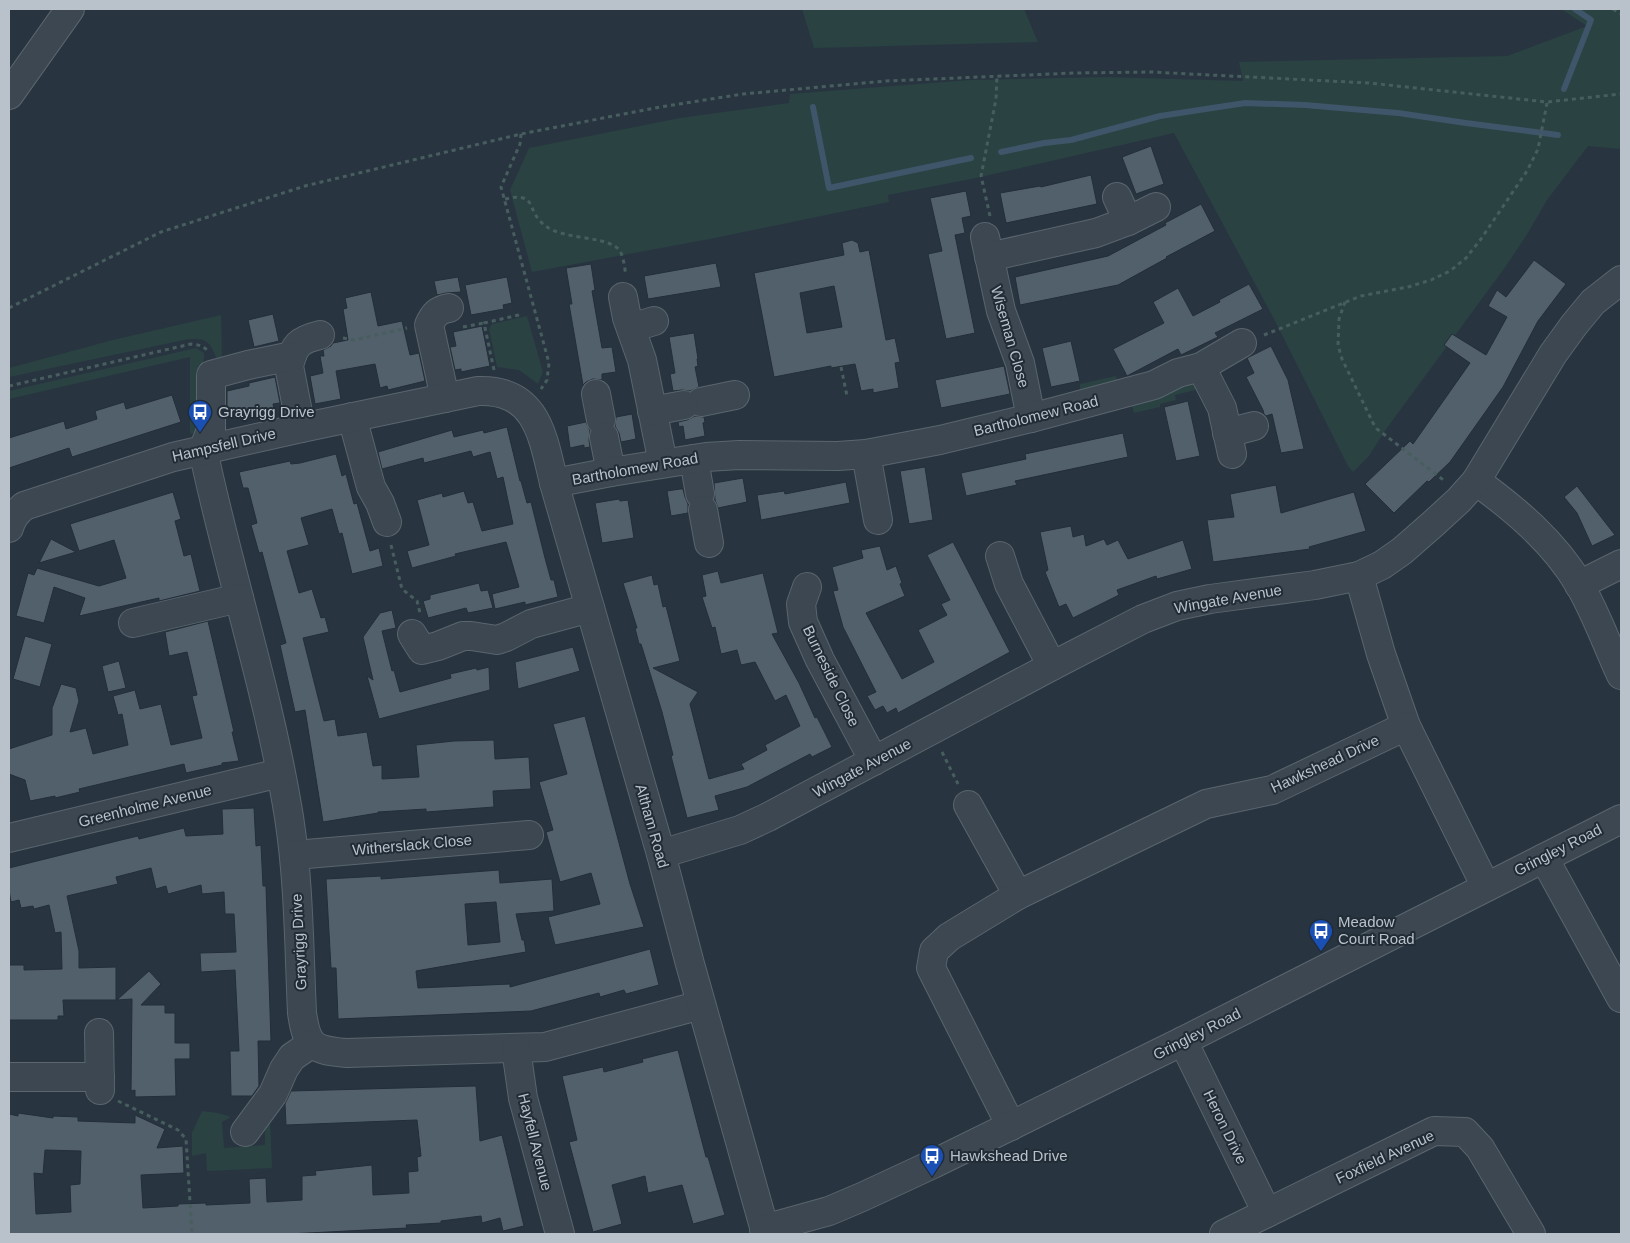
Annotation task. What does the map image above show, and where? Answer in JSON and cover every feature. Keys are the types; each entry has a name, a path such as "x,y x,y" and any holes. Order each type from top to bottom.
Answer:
{"street":[{"path":"9,95 70,9"},
{"path":"987,247 1096,233 1122,209 1156,207"},
{"name":"Wiseman Close","path":"987,247 1000,311 1020,363 1031,418"},
{"name":"Wingate Avenue","path":"660,854 740,830 768,818 1143,619 1177,606 1359,576 1382,565 1402,551 1453,506 1464,483 1574,325 1593,302 1621,280"},
{"path":"623,297 642,324 642,360 664,463"},
{"path":"446,398 429,325 433,316 439,310 450,308"},
{"path":"301,428 290,375 292,356 297,345 306,338 320,335"},
{"name":"Bartholomew Road","path":"554,484 611,472 694,459 739,455 838,456 866,454 940,440 1154,385 1178,373 1201,367 1242,344"},
{"path":"203,450 210,430 211,375 292,356"},
{"path":"1201,367 1219,402 1230,443 1254,426"},
{"name":"Hampsfell Drive","path":"9,528 11,520 24,506 173,457 301,428 478,391 493,390 508,396 529,412"},
{"path":"652,411 735,395"},
{"name":"Altham Road","path":"529,412 540,429 765,1232"},
{"path":"352,417 371,487 389,507"},
{"path":"600,417 611,472"},
{"name":"Grayrigg Drive","path":"203,450 280,773 295,855 302,1013 304,1029 311,1044"},
{"path":"866,454 878,520"},
{"path":"694,459 709,542"},
{"path":"1464,483 1522,516 1564,563 1579,585 1621,675"},
{"path":"1000,556 1009,584 1052,666"},
{"path":"1579,585 1621,564"},
{"path":"1359,576 1381,654 1406,726 1486,887"},
{"name":"Burneside Close","path":"807,587 801,604 803,622 820,660 874,761"},
{"path":"133,623 239,598"},
{"path":"418,651 438,646 463,636 497,640 531,624 590,608"},
{"name":"Hawkshead Drive","path":"1011,1126 932,968 934,951 949,937 1018,895 1206,804 1272,790 1406,726"},
{"name":"Greenholme Avenue","path":"9,838 280,773"},
{"path":"968,805 1018,895"},
{"name":"Gringley Road","path":"765,1232 829,1211 862,1197 1011,1126 1621,819"},
{"name":"Witherslack Close","path":"295,855 529,835"},
{"path":"1544,858 1621,998"},
{"path":"245,1132 273,1094 284,1069 292,1057 311,1044 325,1052 346,1054 516,1049 554,1045 701,1005"},
{"path":"9,1077 104,1089 99,1033"},
{"name":"Heron Drive","path":"1183,1041 1267,1213"},
{"name":"Hayfell Avenue","path":"516,1049 525,1108 560,1234"},
{"name":"Foxfield Avenue","path":"1224,1234 1434,1131 1465,1132 1480,1148 1531,1234"}],"path":[{"path":"1613,9 1621,14"},
{"path":"9,308 161,232 304,186 520,134 660,107 743,94 886,81 1074,73 1151,72 1369,83 1547,102 1621,94"},
{"path":"987,247 991,221 981,176 996,99 997,76"},
{"path":"1242,344 1361,296 1408,287 1431,280 1450,271 1466,258 1481,239 1527,171 1538,150 1547,102"},
{"path":"520,134 520,144 501,187 549,363 547,380 529,412"},
{"path":"504,199 518,196 524,198 528,201 535,215 548,228 618,248 622,255 628,285 623,297"},
{"path":"1345,302 1339,319 1338,345 1342,359 1373,423 1377,429 1464,483"},
{"path":"494,371 484,323 523,314"},
{"path":"320,335 354,340 414,326"},
{"path":"9,386 191,344 206,348 210,355 211,375"},
{"path":"841,367 847,396"},
{"path":"389,507 390,541 402,589 417,601 422,622 418,651"},
{"path":"932,731 968,805"},
{"path":"104,1089 178,1130 186,1139 192,1234"}],"green space":[{"path":"802,9 1024,9 1038,42 814,48"},
{"path":"1561,9 1621,9 1621,149 1588,146 1547,200 1506,266 1384,432 1369,456 1353,472 1348,466 1274,319 1174,133 976,178 888,195 889,202 715,238 532,272 510,190 529,148 680,118 789,103 790,94 971,80 1104,77 1243,81 1239,62 1507,56 1587,26"},
{"path":"221,315 222,359 217,359 210,345 205,341 189,339 9,377 9,368 113,340"},
{"path":"527,316 543,372 538,384 519,370 497,367 489,329 492,324"},
{"path":"196,348 204,353 202,431 190,434 190,357 9,399 9,391"},
{"path":"1116,376 1118,385 1075,396 1074,392 1080,390 1080,384"},
{"path":"1194,381 1199,389 1175,395 1176,400 1160,404 1160,407 1134,413 1132,406 1134,402"},
{"path":"202,1111 231,1117 222,1122 224,1148 265,1145 265,1123 270,1120 272,1168 207,1171 206,1153 192,1156 192,1133"}],"building":[{"path":"1151,146 1164,184 1136,194 1122,157"},
{"path":"1091,175 1097,204 1006,223 1000,193 1041,187"},
{"path":"966,191 971,216 962,218 965,233 955,235 975,333 946,339 928,254 942,251 930,198"},
{"path":"1201,204 1215,231 1167,258 1118,285 1020,305 1015,277 1108,256"},
{"path":"852,240 858,243 860,252 869,250 886,340 895,338 900,362 895,363 899,388 873,393 873,389 861,391 855,364 831,368 831,366 774,377 754,273 844,255 842,243","holes":["834,286 842,327 807,333 800,293"]},
{"path":"1534,260 1566,284 1538,321 1503,387 1450,462 1394,513 1365,484 1410,441 1413,444 1470,363 1444,345 1452,334 1486,355 1507,317 1488,306 1497,290 1506,297"},
{"path":"716,263 721,287 648,299 644,276"},
{"path":"591,264 595,290 592,291 602,348 612,347 616,372 602,374 602,380 593,379 583,385 569,304 572,304 566,268"},
{"path":"458,277 461,292 437,295 434,281"},
{"path":"507,277 512,303 503,305 504,309 471,315 465,285"},
{"path":"1249,284 1263,309 1215,333 1218,337 1181,355 1178,349 1127,376 1113,349 1164,323 1153,302 1178,288 1193,316"},
{"path":"371,292 378,326 402,321 410,355 419,353 425,381 388,390 387,386 380,388 375,364 336,371 341,399 315,404 310,376 323,373 320,356 324,356 323,350 333,343 348,340 343,309 347,308 345,298"},
{"path":"273,314 279,341 254,347 248,320"},
{"path":"482,326 490,366 461,372 461,369 455,370 450,347 456,346 453,332"},
{"path":"694,333 698,359 698,366 695,367 699,387 690,391 673,391 670,374 675,373 669,337"},
{"path":"1071,341 1080,381 1051,387 1042,348"},
{"path":"1271,346 1288,380 1304,449 1281,453 1272,414 1266,416 1264,414 1246,377 1254,373 1247,358"},
{"path":"1004,366 1010,394 941,408 935,380"},
{"path":"275,377 280,403 273,404 274,409 236,417 235,415 227,416 227,391 249,386 249,383"},
{"path":"172,395 181,422 72,457 69,448 9,468 9,438 64,421 66,429 97,419 95,411 124,402 126,409"},
{"path":"1188,401 1200,456 1176,461 1164,407"},
{"path":"632,414 636,439 621,442 615,426 616,417"},
{"path":"695,416 704,417 705,436 685,440 683,426 679,427 678,422"},
{"path":"586,422 590,431 590,447 584,448 584,445 570,448 567,426"},
{"path":"507,427 520,481 527,503 531,502 551,580 554,580 558,597 525,605 525,602 495,609 492,594 519,587 506,542 455,554 456,556 412,568 407,551 429,545 417,500 442,493 443,497 464,491 468,503 473,502 482,531 513,524 503,477 497,479 490,452 473,457 471,451 424,463 423,458 382,469 378,452 452,430 454,437 483,430 484,433"},
{"path":"1123,433 1128,457 1015,481 1017,485 966,496 961,473 1026,459 1025,454"},
{"path":"336,454 342,476 346,474 354,504 357,503 370,551 379,548 383,566 352,574 342,533 339,534 332,509 301,518 309,545 287,551 299,593 312,589 321,618 325,617 329,632 303,638 324,721 335,719 338,736 367,732 373,766 382,765 382,779 419,777 416,745 454,741 494,740 495,759 529,757 531,789 493,791 494,807 426,812 426,809 378,812 323,822 305,710 295,712 280,645 286,643 262,552 259,553 251,525 257,523 248,488 243,488 239,472 290,461 291,464 300,463"},
{"path":"925,467 933,520 909,524 900,471"},
{"path":"743,478 747,502 718,508 715,500 714,483"},
{"path":"846,482 850,503 761,520 757,495 784,491 785,494"},
{"path":"1276,485 1281,513 1354,492 1366,531 1309,547 1310,549 1213,562 1207,520 1234,517 1230,494"},
{"path":"1577,486 1615,535 1592,546 1577,513 1564,497"},
{"path":"683,489 688,504 688,513 671,516 667,491"},
{"path":"173,492 181,519 175,521 184,556 191,554 200,591 79,616 85,598 54,587 44,623 16,616 28,573 34,575 37,568 99,586 126,578 114,540 79,551 70,524"},
{"path":"619,499 620,501 628,500 634,538 602,543 595,503"},
{"path":"1071,526 1073,537 1084,534 1086,546 1104,539 1107,545 1118,540 1128,559 1183,540 1192,569 1157,579 1156,576 1117,590 1119,595 1073,618 1066,604 1059,607 1045,572 1048,570 1040,532"},
{"path":"51,539 76,552 39,563"},
{"path":"953,542 1010,652 898,713 896,708 887,713 883,706 875,710 867,696 876,692 843,627 833,591 838,590 832,567 863,558 861,550 880,546 887,570 896,566 905,596 866,613 902,679 934,662 918,630 947,615 941,604 950,600 927,555"},
{"path":"718,571 721,583 763,573 778,633 772,634 832,747 812,757 810,754 747,787 715,796 719,810 687,818 662,712 641,644 639,644 635,628 637,628 623,583 652,575 654,585 658,584 663,607 666,606 680,661 653,668 698,692 690,704 709,779 744,769 741,764 767,750 765,745 800,726 786,695 775,701 755,662 741,665 737,650 721,654 715,627 712,628 702,597 706,596 702,575"},
{"path":"479,583 481,591 488,590 493,608 468,613 466,608 428,618 423,601 430,599 430,595"},
{"path":"392,610 396,628 382,631 392,671 394,670 400,692 451,678 450,674 489,667 490,690 379,719 367,676 373,680 363,637 380,613"},
{"path":"208,621 239,761 222,763 222,765 186,773 184,764 79,789 80,792 30,801 25,780 9,774 9,749 52,735 52,708 61,684 76,688 79,701 70,732 86,728 93,754 128,745 122,714 118,715 113,696 135,690 140,709 161,704 171,745 202,738 192,696 197,695 187,652 169,656 165,632"},
{"path":"25,636 52,644 40,687 13,679"},
{"path":"573,647 580,671 518,689 515,662"},
{"path":"119,661 126,688 108,692 102,666"},
{"path":"585,716 630,884 644,927 555,945 548,917 600,904 591,873 560,882 546,832 553,830 539,782 567,774 553,724"},
{"path":"254,808 256,846 261,845 263,886 266,886 271,1041 258,1041 259,1086 252,1096 231,1096 230,1051 239,1051 235,970 201,972 200,953 236,952 234,914 225,914 224,892 202,894 201,885 168,894 166,886 156,889 151,868 116,877 118,884 67,896 79,951 79,968 116,967 116,1000 63,1000 64,1016 58,1016 58,1020 9,1020 9,965 24,965 24,970 62,969 61,932 55,933 49,905 34,909 33,906 21,908 19,900 11,902 9,868 138,836 139,839 184,828 186,836 223,834 222,809"},
{"path":"499,870 500,883 552,879 554,911 516,914 526,952 416,971 418,988 510,984 510,987 650,949 659,985 626,994 624,990 600,997 599,993 531,1011 338,1019 336,968 331,968 326,879 381,876 381,879","holes":["496,902 500,942 468,945 465,904"]},
{"path":"149,971 161,984 141,1005 165,1005 165,1013 175,1013 175,1043 190,1043 190,1059 175,1059 176,1096 135,1097 135,1090 131,1091 132,999 117,1000"},
{"path":"678,1050 706,1157 708,1157 725,1215 693,1224 682,1185 648,1193 645,1176 612,1185 622,1224 593,1232 569,1142 577,1140 562,1076 603,1067 604,1072 643,1062 642,1059"},
{"path":"476,1086 480,1141 502,1135 524,1226 503,1231 500,1218 482,1223 481,1216 441,1221 441,1223 406,1225 407,1228 288,1234 9,1234 9,1114 18,1116 18,1113 53,1118 53,1116 78,1117 78,1121 135,1123 135,1115 165,1129 157,1148 183,1146 184,1173 141,1175 143,1208 178,1206 178,1204 250,1203 249,1179 266,1178 267,1202 302,1200 302,1176 316,1175 315,1171 372,1165 373,1195 409,1193 408,1172 418,1171 417,1157 421,1156 417,1120 286,1125 285,1104 291,1091","holes":["45,1150 81,1151 80,1184 70,1185 71,1212 36,1214 34,1173 43,1174"]}],"waterway":[{"path":"1564,89 1591,20 1575,9"},
{"path":"1001,152 1044,143 1071,140 1160,116 1245,103 1305,105 1398,113 1558,135"},
{"path":"813,107 829,188 971,158"}],"place":[{"name":"Grayrigg Drive","path":"200,433"},
{"name":"Meadow Court Road","path":"1321,952"},
{"name":"Hawkshead Drive","path":"932,1177"}]}
